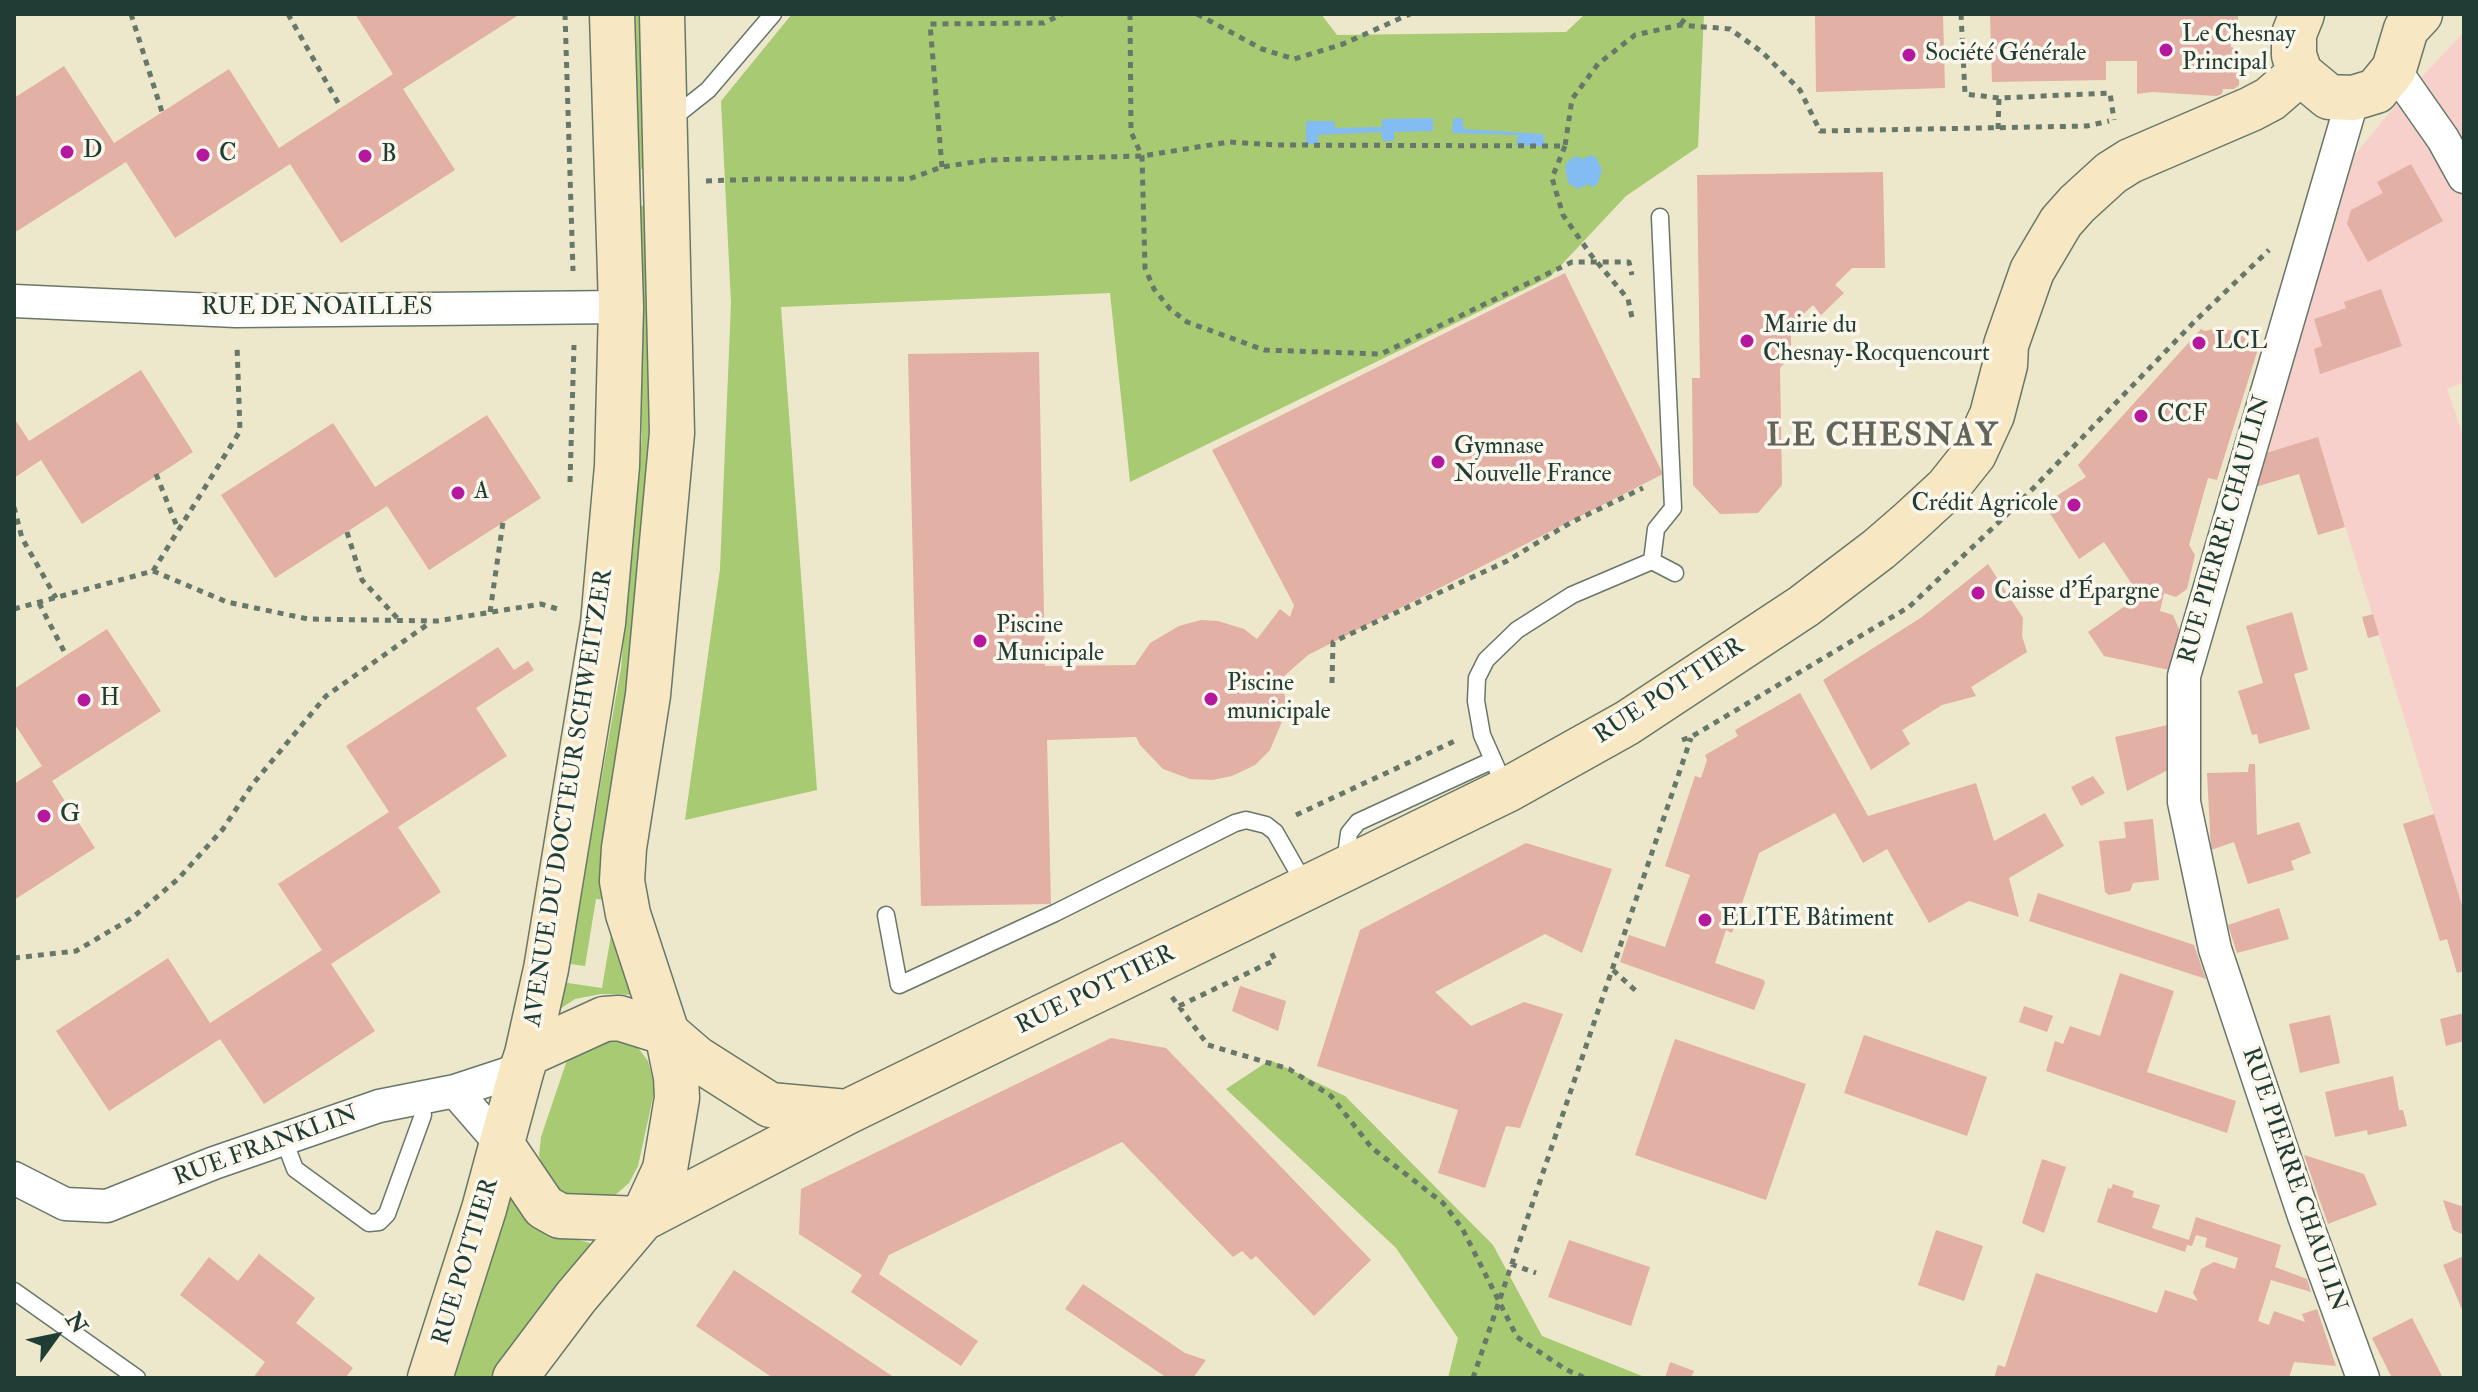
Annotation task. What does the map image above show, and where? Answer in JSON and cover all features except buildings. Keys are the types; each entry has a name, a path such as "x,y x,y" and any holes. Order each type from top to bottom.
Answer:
{"main road":[{"name":"AVENUE DU DOCTEUR SCHWEITZER","path":"525,1061 546,969 603,623 617,466 621,307 612,14"},
{"path":"662,14 672,433 650,680 632,788 622,881 628,914 667,1033 677,1098 665,1169 642,1219 560,1216 544,1207 502,1145 525,1061 604,1019 619,1018 667,1033 721,1076 770,1105 847,1112"},
{"path":"2302,14 2294,34 2294,55 2300,73 2329,97 2353,98 2376,91 2406,31"},
{"name":"RUE POTTIER","path":"515,1378 576,1297 642,1219 847,1112 1352,867 1500,775 1587,746 1804,606 1879,549 1947,488 1985,434 1999,394 2006,345 2032,271 2061,222 2077,204 2111,173 2130,161 2251,109 2270,99 2300,73"},
{"name":"RUE POTTIER","path":"430,1378 502,1145"}],"street":[{"path":"2406,31 2443,139 2464,177"},
{"name":"RUE PIERRE CHAULIN","path":"2353,98 2184,676 2184,802 2215,949 2304,1216 2363,1378"},
{"name":"RUE DE NOAILLES","path":"14,301 236,311 621,307"},
{"name":"RUE FRANKLIN","path":"14,1178 65,1204 107,1206 214,1163 379,1106 455,1091 525,1061"},
{"path":"455,1091 502,1145"}],"lane":[{"path":"664,124 708,90 773,14"},
{"path":"1652,561 1656,529 1673,508 1660,217"},
{"path":"1500,775 1482,735 1476,701 1477,678 1486,660 1517,630 1572,595 1652,561"},
{"path":"1652,561 1675,573"},
{"path":"886,915 899,985 1235,823 1257,821 1275,832 1308,889"},
{"path":"284,1140 295,1169 369,1223 379,1222 387,1214 423,1115 418,1098"},
{"path":"14,1291 137,1378"}],"path":[{"path":"131,14 162,112"},
{"path":"288,14 341,108"},
{"path":"565,14 575,308 569,484"},
{"path":"942,167 930,24 1044,23 1062,14"},
{"path":"1130,14 1131,132 1142,156 1145,268 1154,289 1170,309 1187,322 1264,350 1381,354 1572,262 1629,262 1632,276"},
{"path":"1197,14 1262,49 1294,59 1343,44 1410,14"},
{"path":"1680,25 1688,14"},
{"path":"1961,14 1965,94 1999,98 2110,93 2114,120"},
{"path":"1634,327 1628,299 1563,215 1552,178 1565,146 1572,99 1598,64 1635,35 1680,25 1730,29 1762,52 1800,90 1820,131 2087,126 2126,117"},
{"path":"1998,129 1999,98"},
{"path":"700,182 909,179 942,167 987,160 1142,156 1229,142 1278,145 1565,146"},
{"path":"1473,1378 1691,737 1909,607 2018,504 2196,320 2268,252 2274,240"},
{"path":"153,571 240,431 236,311"},
{"path":"156,474 179,529"},
{"path":"1332,683 1333,642 1507,561 1570,523 1652,485"},
{"path":"14,507 22,538 56,598"},
{"path":"490,612 503,522"},
{"path":"347,532 362,580 400,620"},
{"path":"14,609 153,571 227,602 308,619 431,621 541,604 603,623"},
{"path":"39,603 66,655"},
{"path":"14,958 76,951 132,918 178,879 223,829 252,785 326,696 431,621"},
{"path":"1275,832 1295,815 1464,736"},
{"path":"1179,1006 1275,960 1254,915"},
{"path":"1149,966 1208,1045 1289,1069 1331,1096 1372,1148 1443,1203 1462,1228 1517,1337 1565,1369 1585,1378"},
{"path":"1613,970 1636,991"},
{"path":"1511,1264 1536,1273"}],"shaded area":[{"path":"2464,32 2464,382 2447,389 2464,438 2464,912 2318,438 2263,454 2353,157 2401,99"}],"green space":[{"path":"628,14 651,14 656,169 641,169 641,188 632,188"},
{"path":"792,14 1321,14 1337,35 1566,32 1585,14 1704,14 1698,147 1626,196 1550,277 1130,482 1110,293 781,307 817,790 685,820 720,569 731,303 721,101"},
{"path":"632,206 646,206 656,412 610,900 596,899 585,966 564,963 588,856 621,668 642,436"},
{"path":"612,929 636,995 601,994 575,999 554,1013 561,982 602,988"},
{"path":"623,1038 639,1049 648,1061 655,1088 638,1166 629,1183 614,1196 594,1203 558,1192 545,1175 539,1156 541,1137 566,1063 584,1042"},
{"path":"1270,1060 1345,1096 1493,1245 1542,1336 1647,1378 1448,1378 1458,1338 1396,1248 1226,1089"},
{"path":"504,1194 515,1195 567,1237 590,1243 593,1250 557,1290 492,1378 443,1378"}],"water":[{"path":"1433,118 1433,131 1394,132 1394,141 1383,141 1381,132 1318,135 1318,144 1306,144 1306,121 1334,121 1335,128 1382,127 1382,119"},
{"path":"1453,118 1462,118 1464,129 1543,134 1545,146 1516,146 1518,135 1452,133"},
{"path":"1591,155 1602,169 1599,181 1595,186 1587,184 1578,189 1568,183 1565,167 1576,156 1583,159"}],"place":[{"name":"Le Chesnay Principal","path":"2166,50"},
{"name":"Société Générale","path":"1909,55"},
{"name":"D","path":"67,152"},
{"name":"C","path":"203,155"},
{"name":"B","path":"365,156"},
{"name":"Mairie du Chesnay-Rocquencourt","path":"1747,341"},
{"name":"LCL","path":"2199,343"},
{"name":"CCF","path":"2141,416"},
{"name":"Gymnase Nouvelle France","path":"1438,462"},
{"name":"A","path":"458,493"},
{"name":"Crédit Agricole","path":"2074,505"},
{"name":"Caisse d'Épargne","path":"1978,593"},
{"name":"Piscine Municipale","path":"980,641"},
{"name":"Piscine municipale","path":"1211,699"},
{"name":"H","path":"84,700"},
{"name":"G","path":"44,816"},
{"name":"ELITE Bâtiment","path":"1705,920"}],"district":[{"name":"LE CHESNAY","path":"1883,438"}]}
